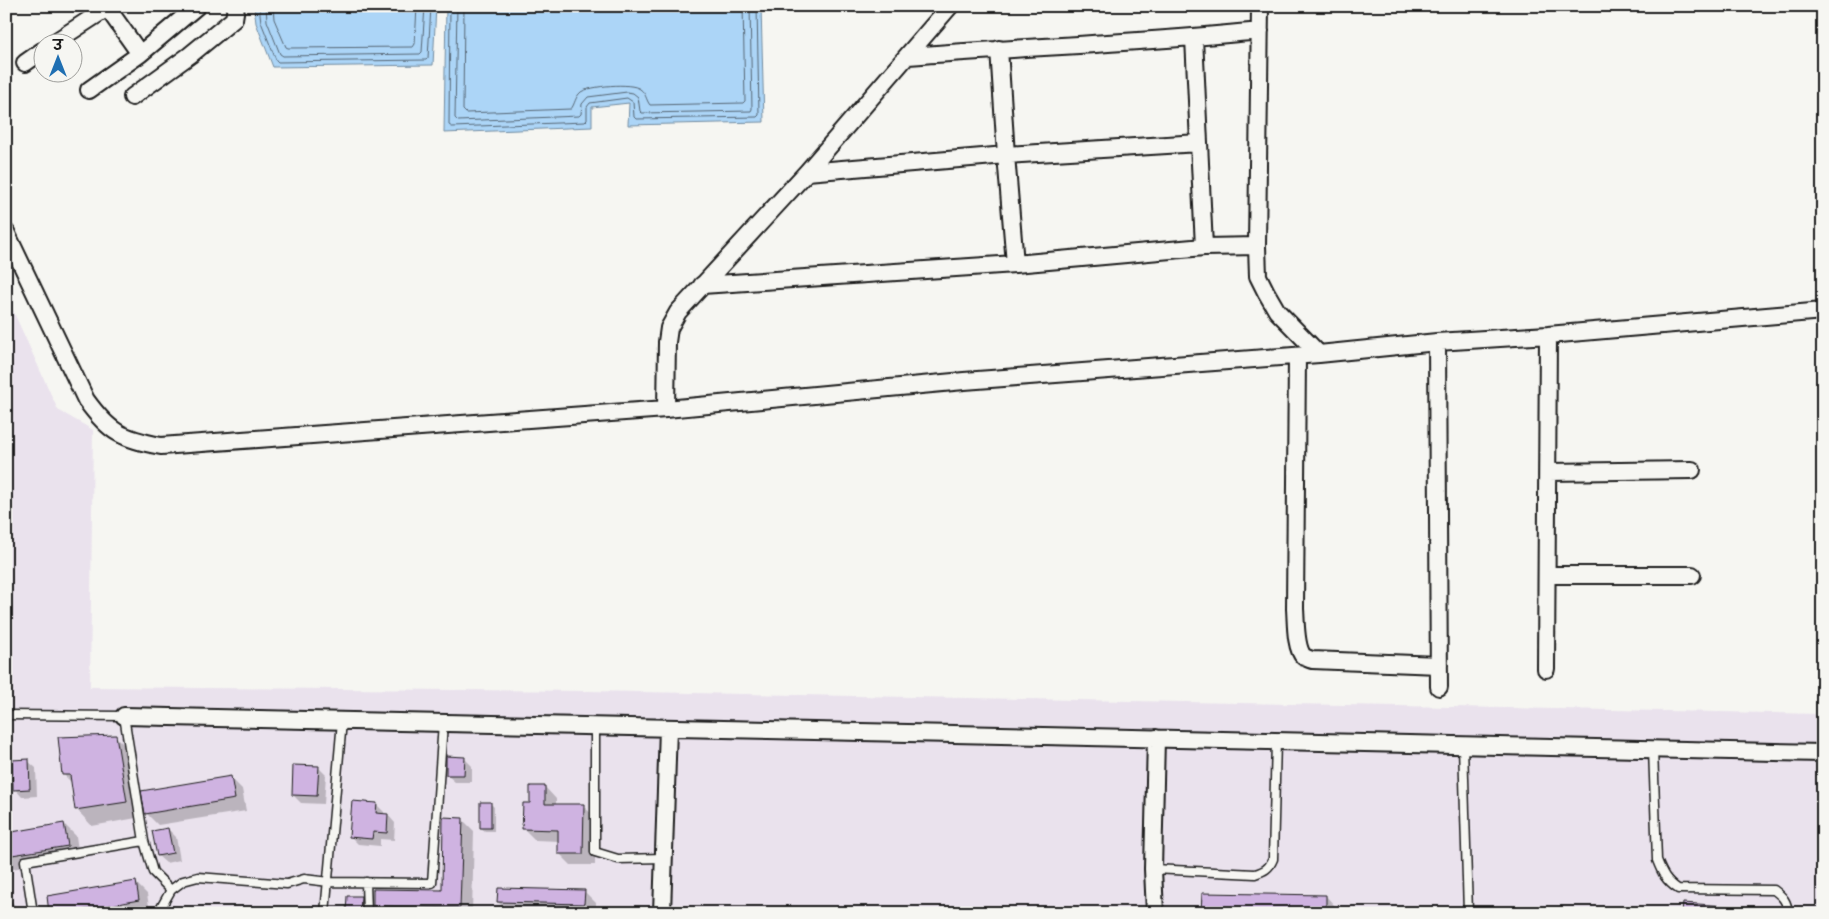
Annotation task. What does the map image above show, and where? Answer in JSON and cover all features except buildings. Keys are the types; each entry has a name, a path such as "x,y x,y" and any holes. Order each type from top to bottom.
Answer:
{"street":[{"path":"89,90 140,54 197,6"},
{"path":"132,97 190,55 234,19 236,6"},
{"path":"666,409 667,342 669,328 678,312 808,172 950,6"},
{"path":"1260,6 1258,276 1278,311 1319,354"},
{"path":"70,32 106,7 140,54"},
{"path":"908,56 1194,38 1260,31"},
{"path":"1194,38 1204,247"},
{"path":"999,49 1015,264"},
{"path":"25,63 32,58"},
{"path":"808,172 1006,155 1198,143"},
{"path":"6,232 86,400 100,420 118,434 137,441 161,446 666,409 964,381 1297,356 1437,342 1548,335 1823,311"},
{"path":"702,285 1015,264 1204,247 1257,246"},
{"path":"1546,669 1548,335"},
{"path":"1437,342 1439,686"},
{"path":"1297,356 1296,609 1297,635 1300,650 1304,657 1312,660 1439,665"},
{"path":"1548,472 1692,470"},
{"path":"1547,575 1692,575"},
{"path":"124,716 1823,753"},
{"path":"662,913 668,728"},
{"path":"1156,738 1153,869 1156,913"}],"lane":[{"path":"6,715 124,716 144,840 154,872 171,890"},
{"path":"325,913 342,721"},
{"path":"158,913 171,890 183,881 198,877 286,884 304,879 329,882 432,883 443,723"},
{"path":"596,726 596,852 618,859 664,858"},
{"path":"1153,869 1254,874 1266,870 1270,866 1273,859 1276,741"},
{"path":"1463,745 1468,913"},
{"path":"1653,749 1657,860 1663,876 1678,889 1774,890 1787,903 1788,913"},
{"path":"33,913 25,861 144,840"},
{"path":"366,882 368,913"}],"shaded area":[{"path":"6,295 58,410 93,430 90,687 588,691 1823,714 1823,913 6,913"}],"water":[{"path":"254,6 436,6 433,65 273,67 256,23"},
{"path":"446,6 761,6 764,122 628,125 629,103 592,107 592,127 444,133"}]}
